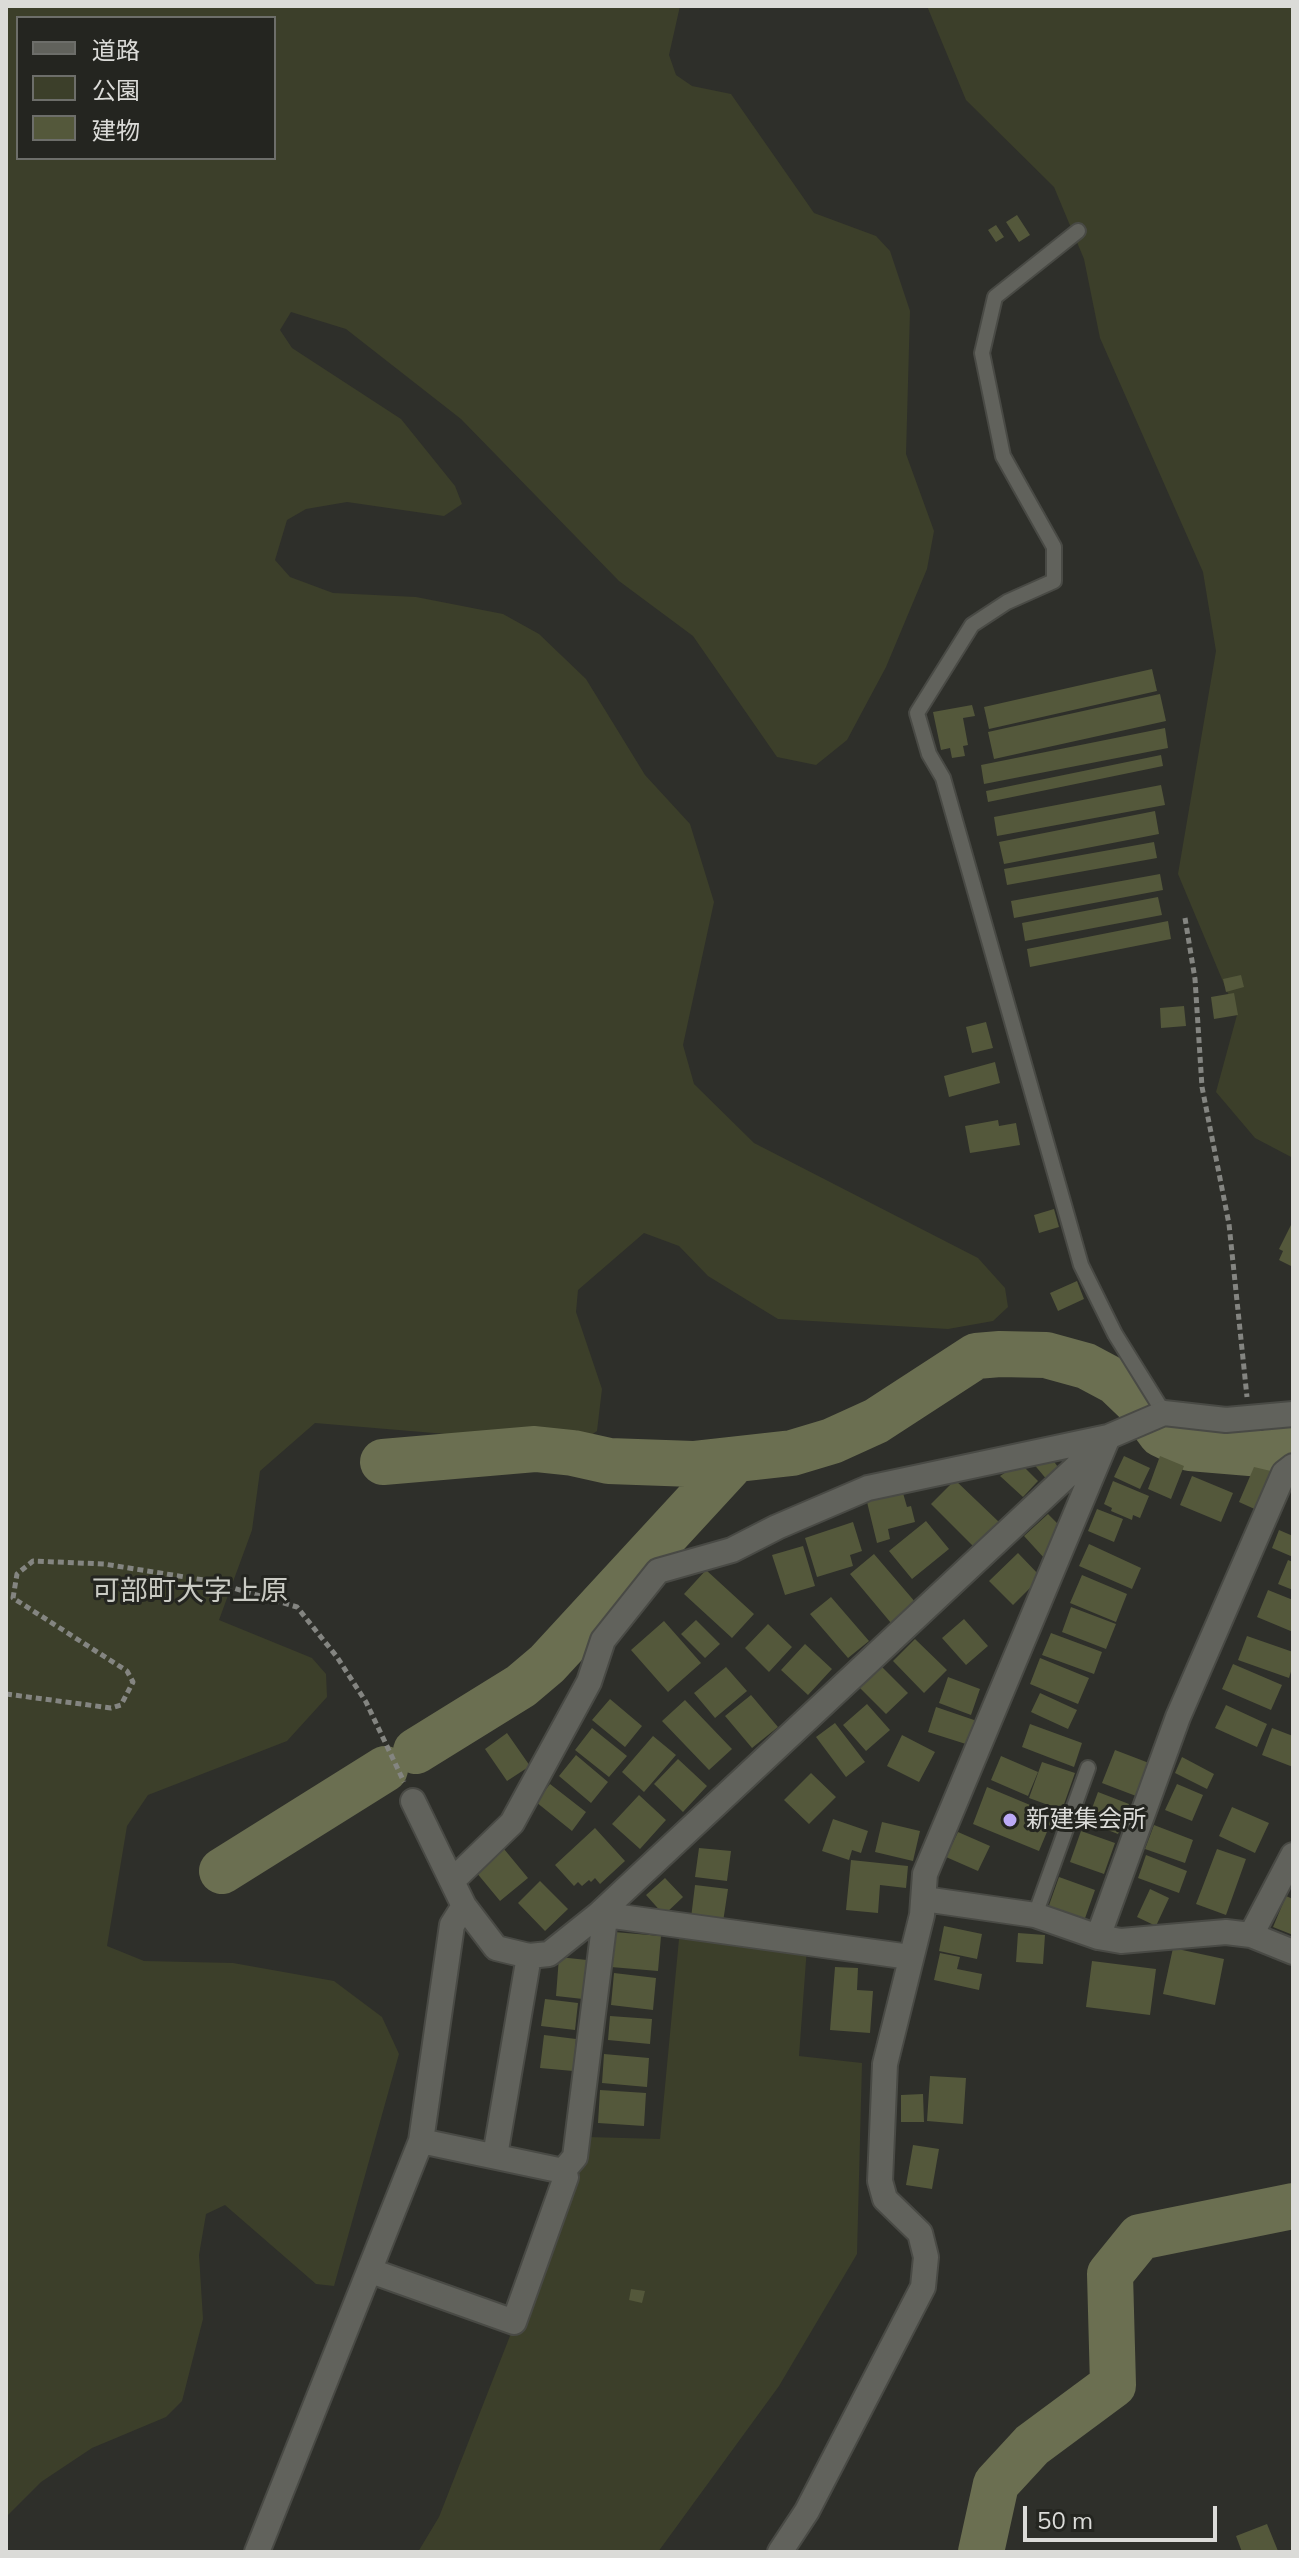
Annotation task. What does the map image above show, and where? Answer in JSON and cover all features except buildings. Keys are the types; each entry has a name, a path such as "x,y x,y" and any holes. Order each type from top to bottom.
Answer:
{"street":[{"path":"452,1881 512,1823 589,1682 603,1640 658,1571 732,1550 868,1488 1108,1437 1154,1417 1226,1420 1293,1414"},
{"path":"780,2552 807,2511 923,2287 926,2257 920,2233 885,2199 880,2181 885,2064 923,1904 925,1874 1108,1437"},
{"path":"413,1801 464,1906 496,1948 529,1956 549,1954 599,1914 1108,1437"},
{"path":"1098,1937 1178,1717 1284,1473 1293,1466"},
{"path":"1251,1935 1293,1855"},
{"path":"923,1904 931,1900 1035,1915 1098,1937 1121,1941 1226,1932 1251,1935 1293,1952"},
{"path":"257,2552 421,2141 452,1925 464,1906"},
{"path":"599,1914 910,1957"},
{"path":"563,2171 575,2157 604,1926 599,1914"},
{"path":"495,2156 529,1956"},
{"path":"421,2141 563,2171"},
{"path":"371,2271 514,2322 566,2177 563,2171"}],"lane":[{"path":"1078,231 995,297 982,353 1003,456 1054,547 1054,581 1007,602 972,625 917,713 929,754 943,778 1081,1265 1154,1417"},
{"path":"1035,1915 1088,1768"}],"path":[{"path":"1185,918 1195,979 1202,1087 1229,1224 1249,1418"},
{"path":"6,1694 111,1708 121,1705 133,1682 127,1671 13,1598 17,1574 33,1561 104,1564 210,1581 297,1607 337,1657 366,1702 413,1801"}],"green space":[{"path":"6,6 680,6 669,55 676,75 692,86 731,94 814,213 876,236 890,251 910,311 906,454 934,531 927,569 886,667 847,740 816,765 777,757 693,636 619,581 461,419 346,329 291,312 280,330 292,348 401,419 455,486 462,504 444,516 347,502 306,509 287,520 275,560 290,577 333,593 416,597 503,614 539,634 586,679 645,775 690,824 714,902 683,1045 694,1084 754,1143 978,1258 1005,1288 1008,1307 993,1321 948,1329 778,1319 708,1276 679,1246 644,1233 578,1290 576,1312 602,1389 597,1431 577,1445 315,1423 260,1471 252,1530 219,1620 312,1658 326,1674 327,1697 287,1741 148,1795 127,1826 107,1946 144,1961 233,1963 334,1981 382,2017 399,2054 334,2286 316,2284 225,2205 206,2214 199,2255 203,2319 182,2401 166,2417 92,2448 41,2482 6,2517"},
{"path":"927,6 1293,6 1293,1158 1255,1138 1216,1092 1237,1015 1178,874 1216,651 1203,572 1100,338 1084,259 1054,187 966,100"},
{"path":"679,1939 807,1947 799,2056 862,2063 857,2254 779,2386 658,2552 418,2552 439,2517 588,2137 660,2139"}],"waterway":[{"path":"383,1462 535,1449 609,1461 693,1464 792,1453 832,1441 876,1421 976,1356 1000,1354 1046,1355 1086,1366 1116,1382 1138,1403 1161,1434 1190,1448 1262,1454 1273,1452 1293,1437"},
{"path":"416,1751 521,1686 547,1664 735,1460"},
{"path":"222,1871 385,1769"},
{"path":"981,2552 996,2484 1032,2445 1113,2385 1110,2274 1140,2237 1293,2206"}],"place":[{"name":"新建集会所","path":"1010,1820"}],"district":[{"name":"可部町大字上原","path":"190,1592"}]}
